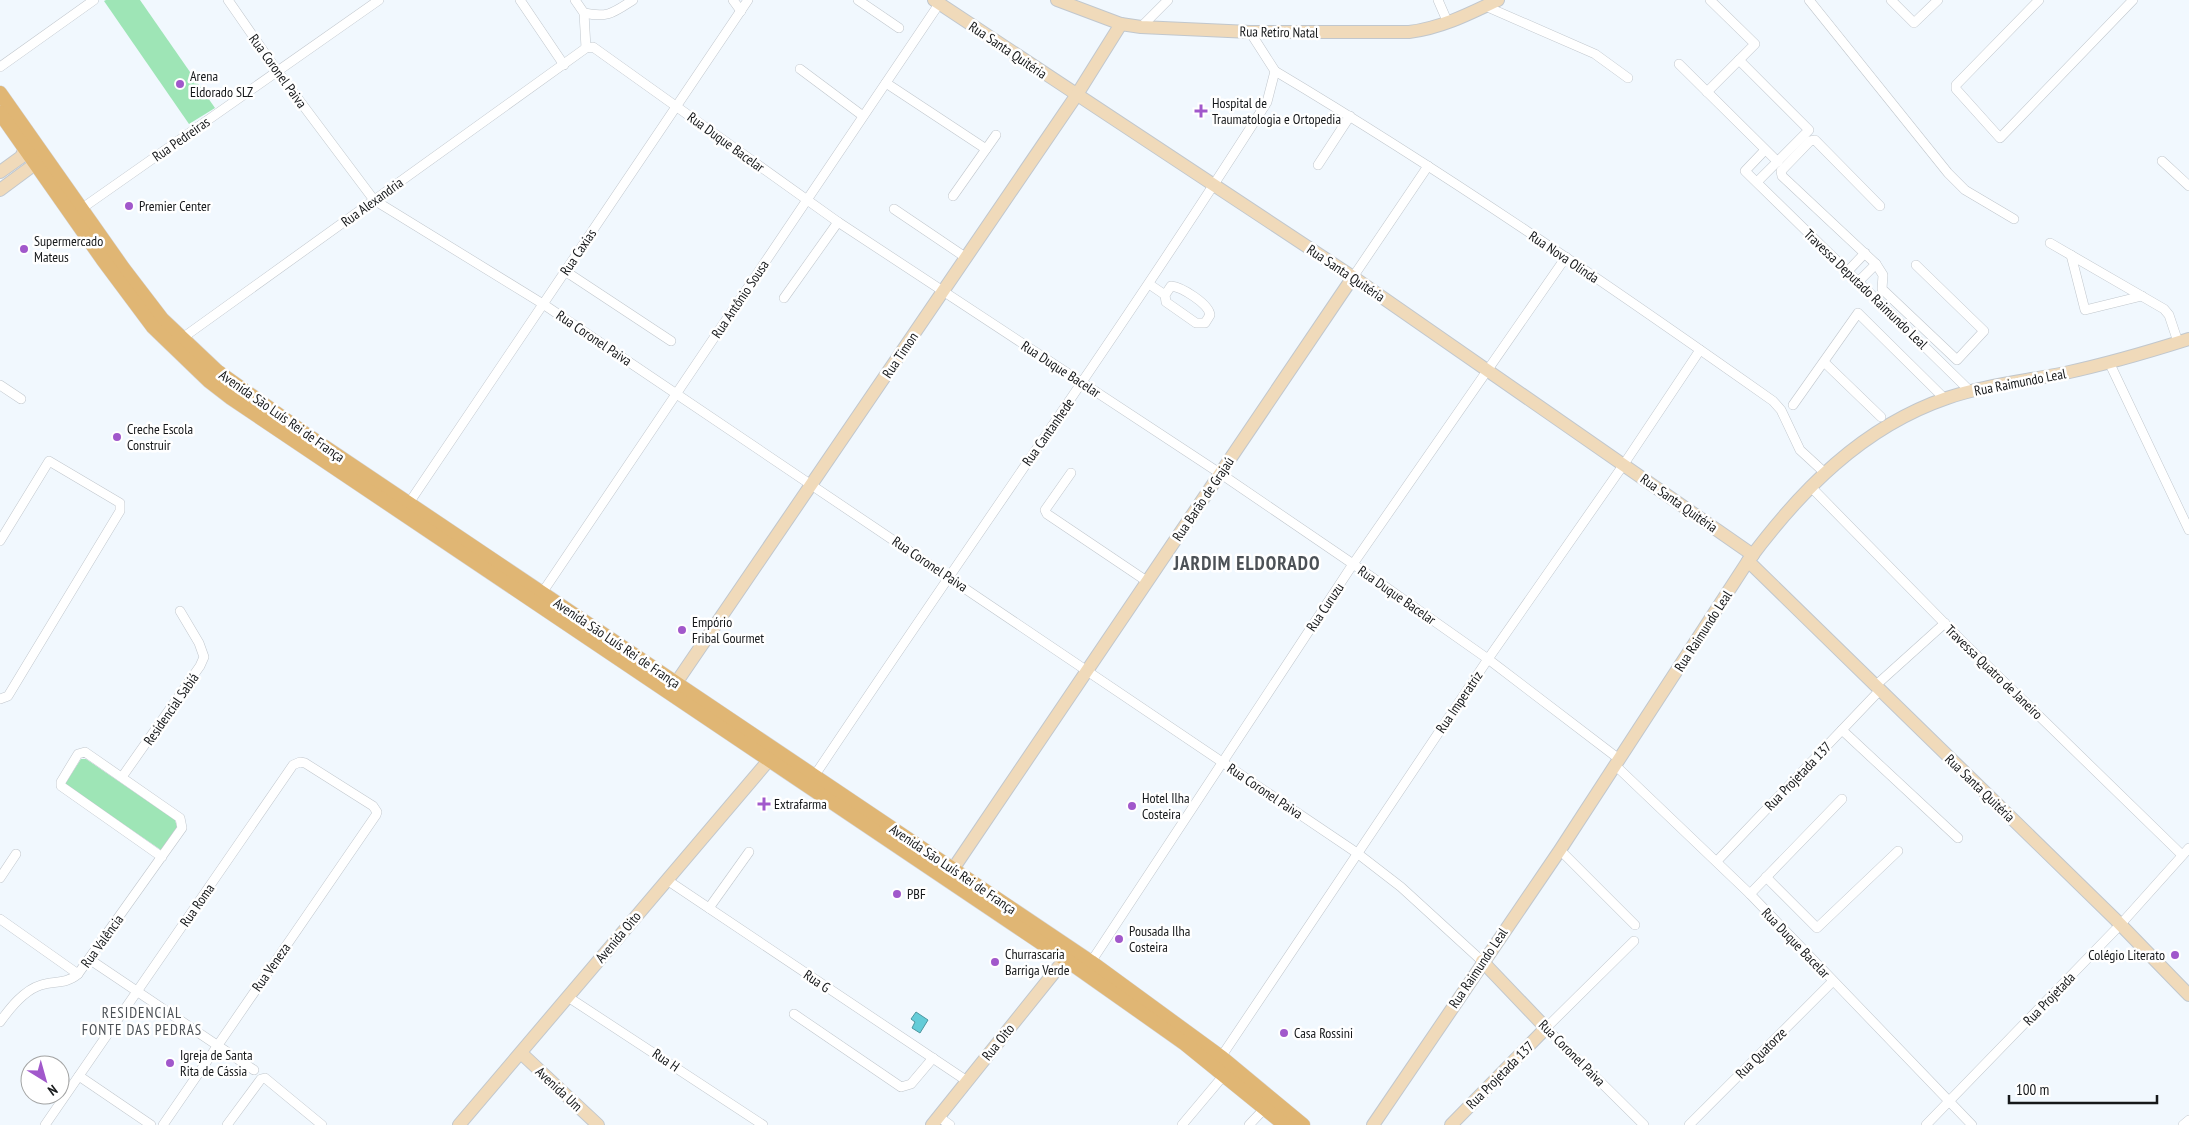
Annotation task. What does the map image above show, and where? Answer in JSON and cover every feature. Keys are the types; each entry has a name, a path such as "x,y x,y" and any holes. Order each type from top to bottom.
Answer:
{"main road":[{"name":"Avenida São Luís Rei de França","path":"0,92 39,158 143,314 173,347 209,381 401,514 770,753 814,775 1091,962 1221,1057 1303,1125"},
{"name":"Avenida São Luís Rei de França","path":"0,113 25,149 39,158 82,209 143,295 181,340 217,371 251,397 676,683 770,753 954,884 1149,1018 1224,1075 1285,1125"}],"street":[{"path":"0,67 94,0"},
{"name":"Rua Coronel Paiva","path":"228,0 278,72 374,200 543,304 1357,853 1401,887 1482,961 1546,1028 1644,1125"},
{"name":"Rua Pedreiras","path":"82,209 164,145 278,72 379,0"},
{"path":"520,0 564,64 586,48 584,13 575,0"},
{"path":"584,13 598,16 609,15 633,0"},
{"path":"733,0 741,10"},
{"name":"Rua Caxias","path":"409,503 466,410 543,304 748,0"},
{"path":"858,0 899,28"},
{"name":"Rua Retiro Natal","path":"1058,0 1120,24 1141,27 1250,32 1409,32 1448,23 1498,0"},
{"path":"1141,27 1168,0"},
{"path":"1438,0 1448,23"},
{"path":"1707,92 1754,44 1710,0"},
{"path":"1809,0 1948,173 1965,190 2014,219"},
{"path":"1891,0 1914,23 1938,0"},
{"path":"2039,0 1956,85 1956,89 2000,138 2133,0"},
{"name":"Rua Antônio Sousa","path":"542,593 886,83 936,2"},
{"name":"Rua Santa Quitéria","path":"936,2 1353,277 1624,464 1750,558 1878,688 2189,995"},
{"path":"1485,6 1595,54 1628,78"},
{"name":"Rua Timon","path":"676,683 1076,96 1120,24"},
{"path":"1250,32 1274,72"},
{"name":"Rua Duque Bacelar","path":"586,48 596,48 807,201 1221,474 1488,659 1617,762 1750,894 1972,1125"},
{"path":"1739,60 1809,130 1778,162 1760,185 1745,171 1765,150"},
{"name":"Rua Alexandria","path":"181,340 564,64"},
{"path":"1679,64 1778,162"},
{"path":"800,69 863,116"},
{"name":"Rua Nova Olinda","path":"1274,72 1350,116 1566,257 1778,406 1800,450 1825,472"},
{"name":"Rua Cantanhede","path":"814,775 1149,284 1214,185 1267,102 1274,72"},
{"path":"886,83 986,149"},
{"path":"1318,165 1350,116"},
{"path":"953,196 996,135"},
{"path":"1880,206 1815,140 1810,141 1781,171 1782,176 1882,271 1882,289 1957,360 1984,331 1916,265"},
{"path":"0,172 21,157 25,149"},
{"path":"0,190 39,158"},
{"path":"2162,161 2189,186"},
{"name":"Rua Barão de Grajaú","path":"953,869 1428,166"},
{"name":"Travessa Deputado Raimundo Leal","path":"1760,185 1970,391"},
{"path":"894,209 965,257"},
{"path":"784,298 838,222"},
{"path":"2050,243 2166,311 2184,340"},
{"path":"1847,272 1865,253"},
{"path":"2071,255 2085,310 2142,296"},
{"name":"Rua Curuzu","path":"1091,962 1353,564 1566,257"},
{"path":"1858,282 1876,264"},
{"path":"565,271 671,341"},
{"path":"1149,284 1165,295 1166,302 1196,324 1205,323 1210,315 1208,308 1178,287 1171,286 1165,295"},
{"path":"1793,405 1856,314 1859,313 1945,399"},
{"name":"Rua Raimundo Leal","path":"1373,1125 1482,961 1560,850 1750,558 1774,526 1810,486 1825,472 1888,425 1945,399 1970,391 2109,362 2184,340"},
{"name":"Rua Imperatriz","path":"1221,1057 1488,659 1624,464 1700,350"},
{"path":"1824,362 1881,417"},
{"path":"2109,362 2189,530"},
{"path":"0,385 21,399"},
{"path":"0,541 49,461 120,503 120,510 14,688 6,698 0,699"},
{"path":"1071,473 1044,510 1046,514 1148,582"},
{"name":"Travessa Quatro de Janeiro","path":"1810,486 1945,624 2182,855"},
{"name":"Residencial Sabiá","path":"122,777 200,666 204,657 199,643 180,611"},
{"name":"Rua Projetada 137","path":"1716,861 1842,730 1878,688 1945,624"},
{"path":"1842,730 1958,838"},
{"path":"122,777 85,752 81,752 61,782 61,786 162,857"},
{"name":"Avenida Oito","path":"462,1124 667,880 770,753"},
{"name":"Rua Roma","path":"45,1125 296,762 305,763 376,809"},
{"name":"Rua Valência","path":"0,1022 7,1012 31,989 43,984 67,981 78,974 180,831 183,824 180,818 122,777"},
{"path":"1750,894 1842,798"},
{"name":"Rua Veneza","path":"163,1125 376,815 376,809"},
{"name":"Rua Projetada","path":"1926,1125 2120,925 2189,848"},
{"path":"1560,850 1635,925"},
{"path":"1766,878 1817,928 1898,851"},
{"path":"709,908 749,852"},
{"path":"0,878 16,854"},
{"path":"953,869 954,884"},
{"name":"Rua G","path":"667,880 967,1081"},
{"path":"0,920 78,974"},
{"name":"Rua Projetada 137","path":"1451,1125 1634,941"},
{"path":"89,959 254,1070"},
{"name":"Rua Oito","path":"936,1121 1065,959"},
{"name":"Rua Quatorze","path":"1689,1125 1833,981"},
{"name":"Rua H","path":"568,997 763,1125"},
{"path":"794,1014 901,1087 911,1084 933,1058"},
{"name":"Avenida Um","path":"521,1053 598,1125"},
{"path":"1182,1125 1224,1075"},
{"path":"79,1076 151,1125"},
{"path":"227,1125 261,1079 265,1078 322,1125"},
{"path":"1249,1125 1265,1108"},
{"path":"2182,1125 2189,1120"},
{"path":"936,1121 950,1125"}],"green space":[{"name":"Arena Eldorado SLZ","path":"140,0 215,108 189,124 104,1"},
{"path":"81,759 86,759 175,820 177,827 161,850 65,784"}],"water":[{"path":"916,1012 928,1020 920,1033 912,1028 915,1022 911,1019"}],"place":[{"name":"Arena Eldorado SLZ","path":"180,84"},
{"name":"Hospital de Traumatologia e Ortopedia","path":"1201,111"},
{"name":"Premier Center","path":"129,206"},
{"name":"Supermercado Mateus","path":"24,249"},
{"name":"Creche Escola Construir","path":"117,437"},
{"name":"Empório Fribal Gourmet","path":"682,630"},
{"name":"Extrafarma","path":"764,804"},
{"name":"Hotel Ilha Costeira","path":"1132,806"},
{"name":"PBF","path":"897,894"},
{"name":"Pousada Ilha Costeira","path":"1119,939"},
{"name":"Colégio Literato","path":"2175,955"},
{"name":"Churrascaria Barriga Verde","path":"995,962"},
{"name":"Casa Rossini","path":"1284,1033"},
{"name":"Igreja de Santa Rita de Cássia","path":"170,1063"}],"district":[{"name":"JARDIM ELDORADO","path":"1247,563"},
{"name":"RESIDENCIAL FONTE DAS PEDRAS","path":"142,1022"}]}
